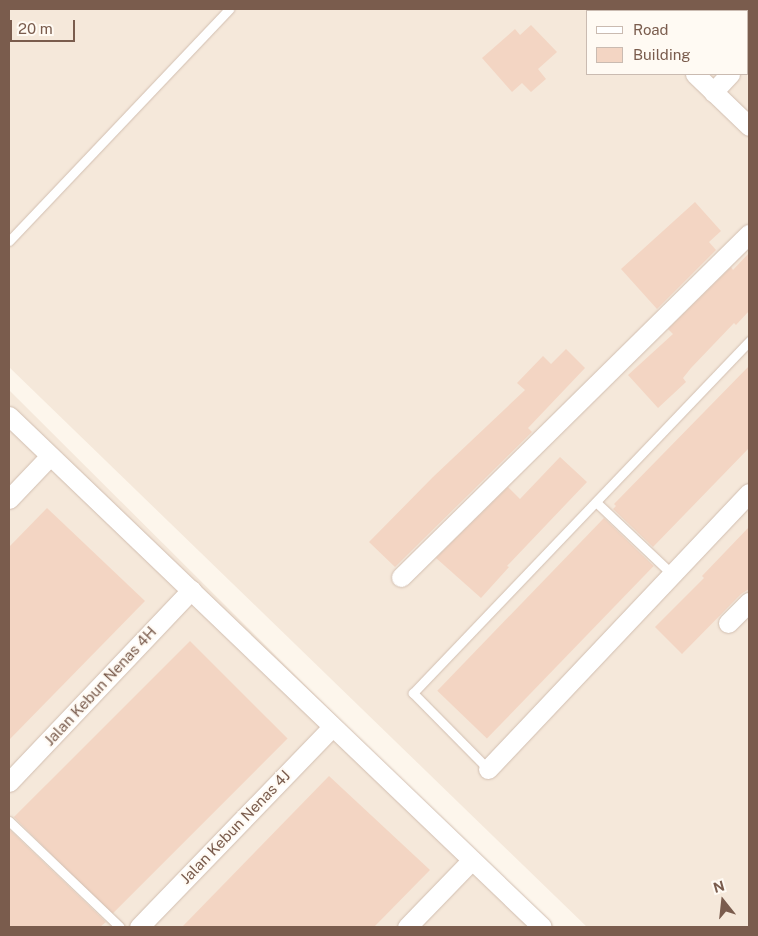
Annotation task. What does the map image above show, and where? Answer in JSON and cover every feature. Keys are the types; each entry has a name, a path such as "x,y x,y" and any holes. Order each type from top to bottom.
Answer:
{"street":[{"path":"696,75 749,126"},
{"path":"714,92 729,75"},
{"path":"401,577 749,234"},
{"path":"9,416 542,927"},
{"path":"9,499 50,456"},
{"path":"488,769 749,493"},
{"name":"Jalan Kebun Nenas 4H","path":"9,782 191,590"},
{"path":"728,624 749,602"},
{"name":"Jalan Kebun Nenas 4J","path":"139,927 332,727"},
{"path":"407,927 472,860"}],"lane":[{"path":"9,241 229,9"},
{"path":"488,769 413,693 749,341"},
{"path":"596,502 672,574"},
{"path":"9,821 120,927"}],"shaded area":[{"path":"9,9 749,9 749,927 587,927 9,367"},
{"path":"9,390 548,927 9,927"}],"building":[{"path":"531,25 557,52 538,69 546,79 531,92 522,83 512,92 482,58 515,29 520,35"},
{"path":"695,202 721,231 709,242 716,250 657,309 621,269"},
{"path":"749,253 749,311 736,325 734,323 691,368 683,378 686,382 658,408 628,375 673,334 668,329 731,267 733,270"},
{"path":"566,349 585,368 528,428 532,432 395,567 369,542 433,477 525,390 517,383 543,356 551,364"},
{"path":"749,366 749,448 653,547 613,509 616,506 614,504"},
{"path":"560,457 587,482 507,566 509,567 481,598 436,558 508,487 520,499"},
{"path":"47,508 145,601 9,740 9,547"},
{"path":"604,518 654,566 487,739 437,691"},
{"path":"749,527 749,589 741,594 682,654 655,627 704,578 702,576"},
{"path":"190,641 288,739 112,915 14,817"},
{"path":"329,776 430,870 374,927 182,927"},
{"path":"9,829 106,922 100,927 9,927"}]}
